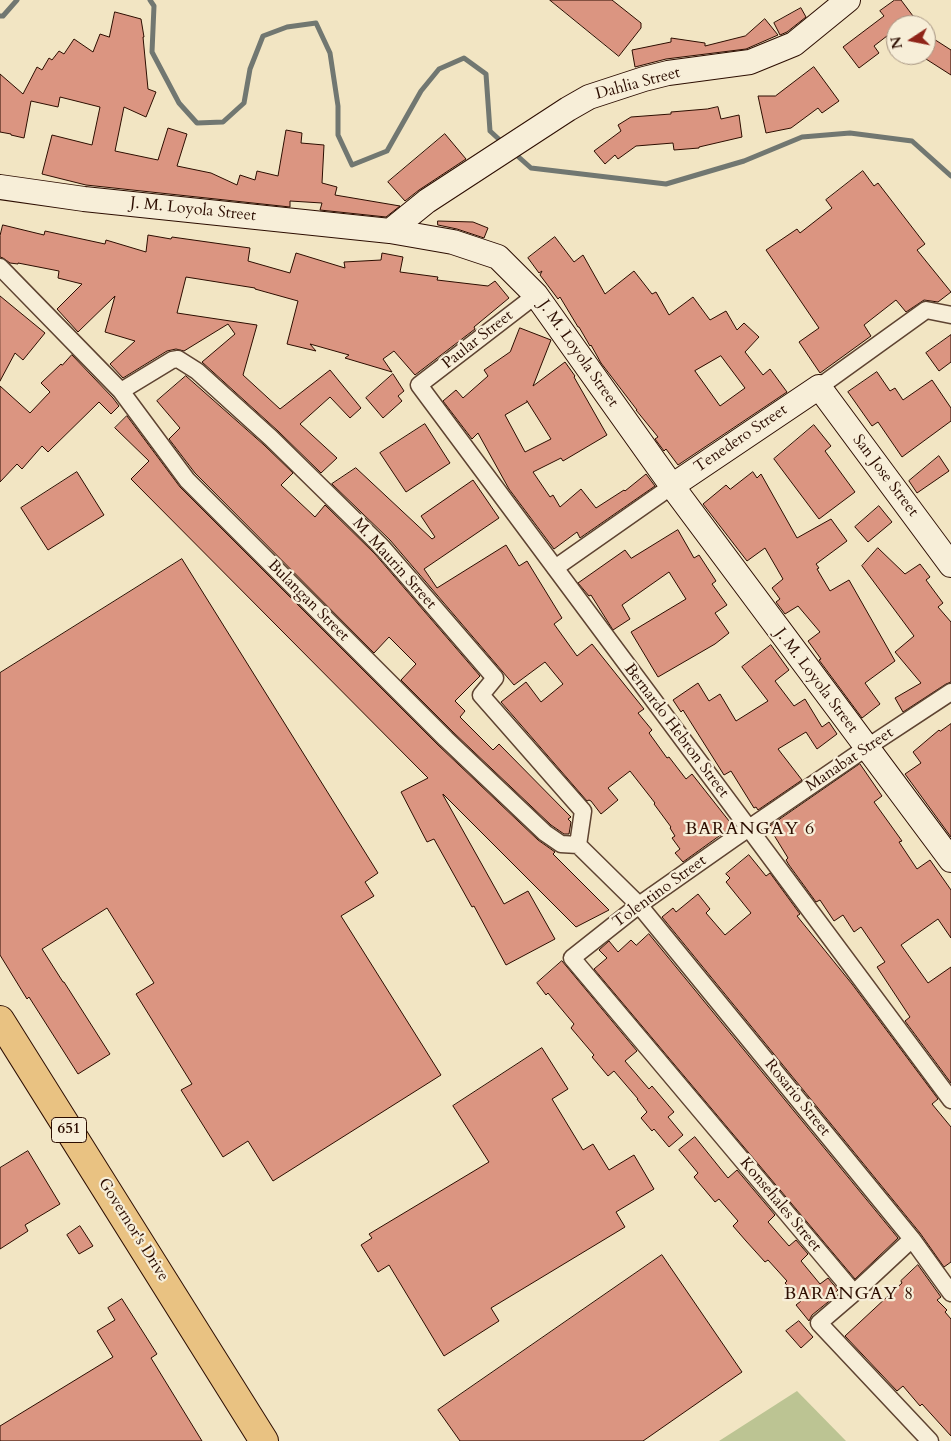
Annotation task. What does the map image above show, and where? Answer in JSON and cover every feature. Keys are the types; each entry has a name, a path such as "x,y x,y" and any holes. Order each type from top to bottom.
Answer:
{"highway":[{"name":"Governor's Drive","path":"0,1020 264,1441"}],"main road":[{"name":"Dahlia Street","path":"390,231 427,201 589,97 668,73 750,62 794,44 848,0"},
{"name":"J. M. Loyola Street","path":"0,187 84,199 390,231 453,242 498,257 536,295 672,486 951,860"},
{"name":"Tenedero Street","path":"672,486 819,387"},
{"name":"San Jose Street","path":"819,387 951,565"}],"street":[{"name":"Bulangan Street","path":"0,267 121,391 187,480 418,711 545,833 561,844 578,845"},
{"name":"Paular Street","path":"419,385 536,295"},
{"name":"Tenedero Street","path":"819,387 926,310 951,316"},
{"name":"M. Maurin Street","path":"121,391 172,360 178,359 197,371 271,438 382,547 495,678 481,695 583,811 578,845"},
{"name":"Bernardo Hebron Street","path":"419,385 951,1100"},
{"name":"Tenedero Street","path":"555,568 672,486"},
{"name":"Manabat Street","path":"749,829 951,692"},
{"name":"Tolentino Street","path":"572,958 639,905 749,829"},
{"path":"578,845 639,905"},
{"name":"Rosario Street","path":"639,905 912,1239 951,1293"},
{"name":"Konsehales Street","path":"572,958 854,1293"},
{"path":"912,1239 819,1323 930,1441"}],"green space":[{"path":"797,1391 846,1441 719,1441"}],"building":[{"path":"550,0 612,0 641,23 641,28 619,56"},
{"path":"895,0 901,0 912,15 886,15 886,37 874,46 879,53 859,68 843,47 884,16 880,11"},
{"path":"801,8 806,17 787,32 780,35 774,23"},
{"path":"115,12 141,19 148,89 156,92 146,117 124,107 115,151 158,160 168,128 187,134 177,166 211,173 237,185 240,175 255,180 257,171 278,176 286,130 302,133 301,143 324,145 322,183 337,187 335,195 400,206 386,217 320,210 322,203 290,201 290,207 86,185 42,174 52,135 92,145 100,107 60,97 58,107 31,101 24,138 0,132 0,74 23,94 37,67 42,70 49,58 52,60 59,51 64,54 74,39 93,52 100,34 109,37"},
{"path":"765,19 778,35 746,49 666,59 635,67 632,50 671,42 671,38 705,43 705,46 745,36"},
{"path":"936,40 951,50 951,75 935,65"},
{"path":"814,67 839,101 822,113 818,108 791,128 766,133 758,96 775,96"},
{"path":"718,107 721,119 739,115 742,137 699,148 674,150 673,143 636,146 618,159 615,155 605,164 594,151 621,131 618,125 631,117 671,114 671,112"},
{"path":"445,134 466,159 405,201 388,182"},
{"path":"863,171 874,186 878,183 925,244 917,250 951,292 938,302 924,300 906,312 896,300 864,325 871,336 820,373 799,342 819,328 766,250 797,229 800,233 832,208 826,200"},
{"path":"438,221 473,222 488,228 484,238 438,225"},
{"path":"3,225 44,235 45,231 105,244 106,240 146,252 148,235 250,248 248,261 290,273 296,253 345,268 344,262 381,260 382,253 403,257 400,272 438,277 437,280 488,286 495,281 509,298 474,327 475,329 415,375 394,351 383,359 392,372 345,358 349,355 310,344 316,351 287,344 298,301 255,288 186,277 177,313 257,325 243,375 280,409 330,370 361,408 350,418 330,397 300,424 337,458 321,473 202,362 235,334 228,324 184,351 176,349 167,351 123,378 110,364 135,341 105,332 115,296 78,332 57,309 82,284 58,278 59,271 10,263 0,257 0,236"},
{"path":"555,237 574,262 583,255 605,294 634,271 652,294 656,292 669,315 693,297 710,320 726,311 737,330 744,323 759,337 745,352 763,375 770,369 787,392 678,465 666,449 664,451 655,439 658,437 601,363 560,297 558,299 540,275 542,271 539,273 528,258","holes":["721,356 745,388 720,406 695,371"]},
{"path":"0,296 45,333 23,360 15,353 0,381"},
{"path":"520,328 551,340 533,386 565,362 575,376 607,435 563,461 561,458 533,472 550,497 553,495 560,507 581,489 596,508 625,491 646,474 655,486 580,538 577,532 554,549 509,489 478,433 472,439 443,401 456,390 463,398 488,376 484,370 510,352","holes":["527,401 551,439 525,452 505,415"]},
{"path":"951,335 951,362 939,371 926,353"},
{"path":"72,355 119,406 111,414 99,402 48,452 42,446 22,469 17,464 0,482 0,386 30,413 50,392 41,383"},
{"path":"877,372 890,391 895,388 903,400 932,380 951,408 951,421 902,457 878,422 872,426 848,392"},
{"path":"393,374 404,391 398,396 402,401 383,418 366,398"},
{"path":"186,376 293,473 281,485 315,517 325,505 375,554 480,676 455,701 465,711 460,717 493,750 499,744 571,817 568,819 571,822 569,834 564,834 551,825 401,680 416,664 389,637 374,653 195,473 169,439 180,428 157,401"},
{"path":"127,416 180,487 439,746 538,840 555,852 553,854 609,910 576,927 443,794 504,904 528,891 555,939 506,965 434,839 427,842 401,792 428,778 131,479 149,461 115,428"},
{"path":"425,424 450,463 406,492 380,453"},
{"path":"814,425 831,446 825,451 855,492 819,519 774,459"},
{"path":"939,456 949,471 917,493 909,481"},
{"path":"356,468 432,539 435,537 421,516 473,480 499,518 424,569 437,588 506,545 519,566 527,561 562,618 554,624 577,656 592,644 644,709 638,713 652,730 649,733 667,758 669,757 686,779 692,774 733,826 683,862 675,853 680,849 672,838 675,836 671,827 630,771 608,788 618,800 601,814 591,801 587,801 501,702 526,682 541,702 563,684 545,662 514,685 390,540 332,484"},
{"path":"77,472 104,515 48,550 21,508"},
{"path":"753,472 757,478 761,474 797,538 831,519 847,541 816,564 819,568 817,569 830,591 849,580 895,661 865,683 880,704 862,718 819,660 821,659 808,641 820,632 798,606 785,614 776,602 780,599 772,588 783,579 765,548 747,561 703,504 726,485 730,489"},
{"path":"879,506 892,522 868,542 855,527"},
{"path":"678,530 694,558 699,555 716,581 712,584 727,605 715,613 729,633 715,644 658,677 631,632 686,599 669,572 622,605 630,619 613,630 591,595 589,596 578,583 625,550 631,558"},
{"path":"878,548 905,574 920,564 930,577 926,580 943,603 938,607 951,622 951,682 903,712 895,698 921,683 895,652 914,636 862,566"},
{"path":"182,559 378,873 365,882 374,896 341,916 441,1075 273,1181 248,1141 223,1157 181,1090 192,1084 136,994 154,983 107,908 42,949 110,1054 78,1074 29,997 27,999 0,955 0,673"},
{"path":"771,645 789,670 775,681 794,706 805,699 822,727 829,722 837,734 817,749 806,732 778,749 802,780 758,810 756,807 754,808 731,771 724,775 683,710 681,712 673,700 698,683 709,701 720,694 736,721 768,701 742,667"},
{"path":"951,724 951,837 905,774 921,763 913,752 939,730"},
{"path":"860,764 882,796 874,802 902,841 899,842 917,869 930,860 951,890 951,938 938,919 901,945 928,983 951,967 951,1083 905,1021 910,1017 877,967 885,962 861,927 854,932 843,915 834,921 820,900 816,902 789,865 786,860 788,858 769,827"},
{"path":"749,855 766,876 770,873 800,914 797,916 852,984 938,1099 932,1104 951,1127 951,1262 944,1267 920,1233 662,917 673,908 676,912 698,894 710,909 706,913 725,935 751,913 726,882 730,878 726,874"},
{"path":"649,934 898,1238 855,1279 594,969 607,958 599,950 609,941 618,952 631,940 636,945"},
{"path":"562,961 637,1051 625,1061 649,1089 652,1086 674,1112 668,1117 683,1135 669,1147 654,1129 652,1131 641,1118 647,1112 638,1099 614,1071 608,1076 592,1057 594,1055 571,1028 574,1024 537,983"},
{"path":"542,1048 568,1089 552,1099 583,1150 593,1144 609,1170 634,1155 654,1189 616,1212 625,1227 491,1308 499,1321 444,1356 389,1265 378,1272 361,1245 372,1238 369,1234 489,1162 453,1106"},
{"path":"695,1137 728,1178 737,1170 775,1215 768,1222 789,1246 796,1240 808,1254 801,1261 820,1284 828,1278 838,1290 831,1296 833,1298 812,1315 809,1321 796,1305 801,1301 785,1283 787,1281 768,1260 765,1262 733,1226 738,1221 719,1199 715,1202 694,1177 698,1173 679,1150"},
{"path":"28,1151 60,1204 25,1225 28,1231 0,1249 0,1168"},
{"path":"80,1226 93,1246 79,1254 67,1235"},
{"path":"662,1255 742,1372 643,1441 460,1441 438,1410"},
{"path":"918,1265 941,1297 937,1300 947,1310 945,1312 951,1319 951,1436 922,1404 920,1406 903,1386 897,1391 845,1336 902,1283 901,1281"},
{"path":"122,1299 157,1354 151,1358 202,1441 0,1441 0,1426 113,1357 97,1331 115,1320 108,1308"},
{"path":"799,1321 813,1337 801,1348 786,1331"}],"waterway":[{"path":"0,16 3,16 17,0"},
{"path":"150,0 154,6 152,52 179,103 197,123 223,122 244,103 250,69 263,36 287,27 316,23 330,53 338,106 338,135 352,165 387,151 421,91 439,69 464,58 486,74 490,131 503,143"},
{"path":"513,152 531,168 666,184 744,161 802,137 850,133 912,141 951,176"}],"district":[{"name":"BARANGAY 6","path":"750,830"},
{"name":"BARANGAY 8","path":"849,1295"}]}
